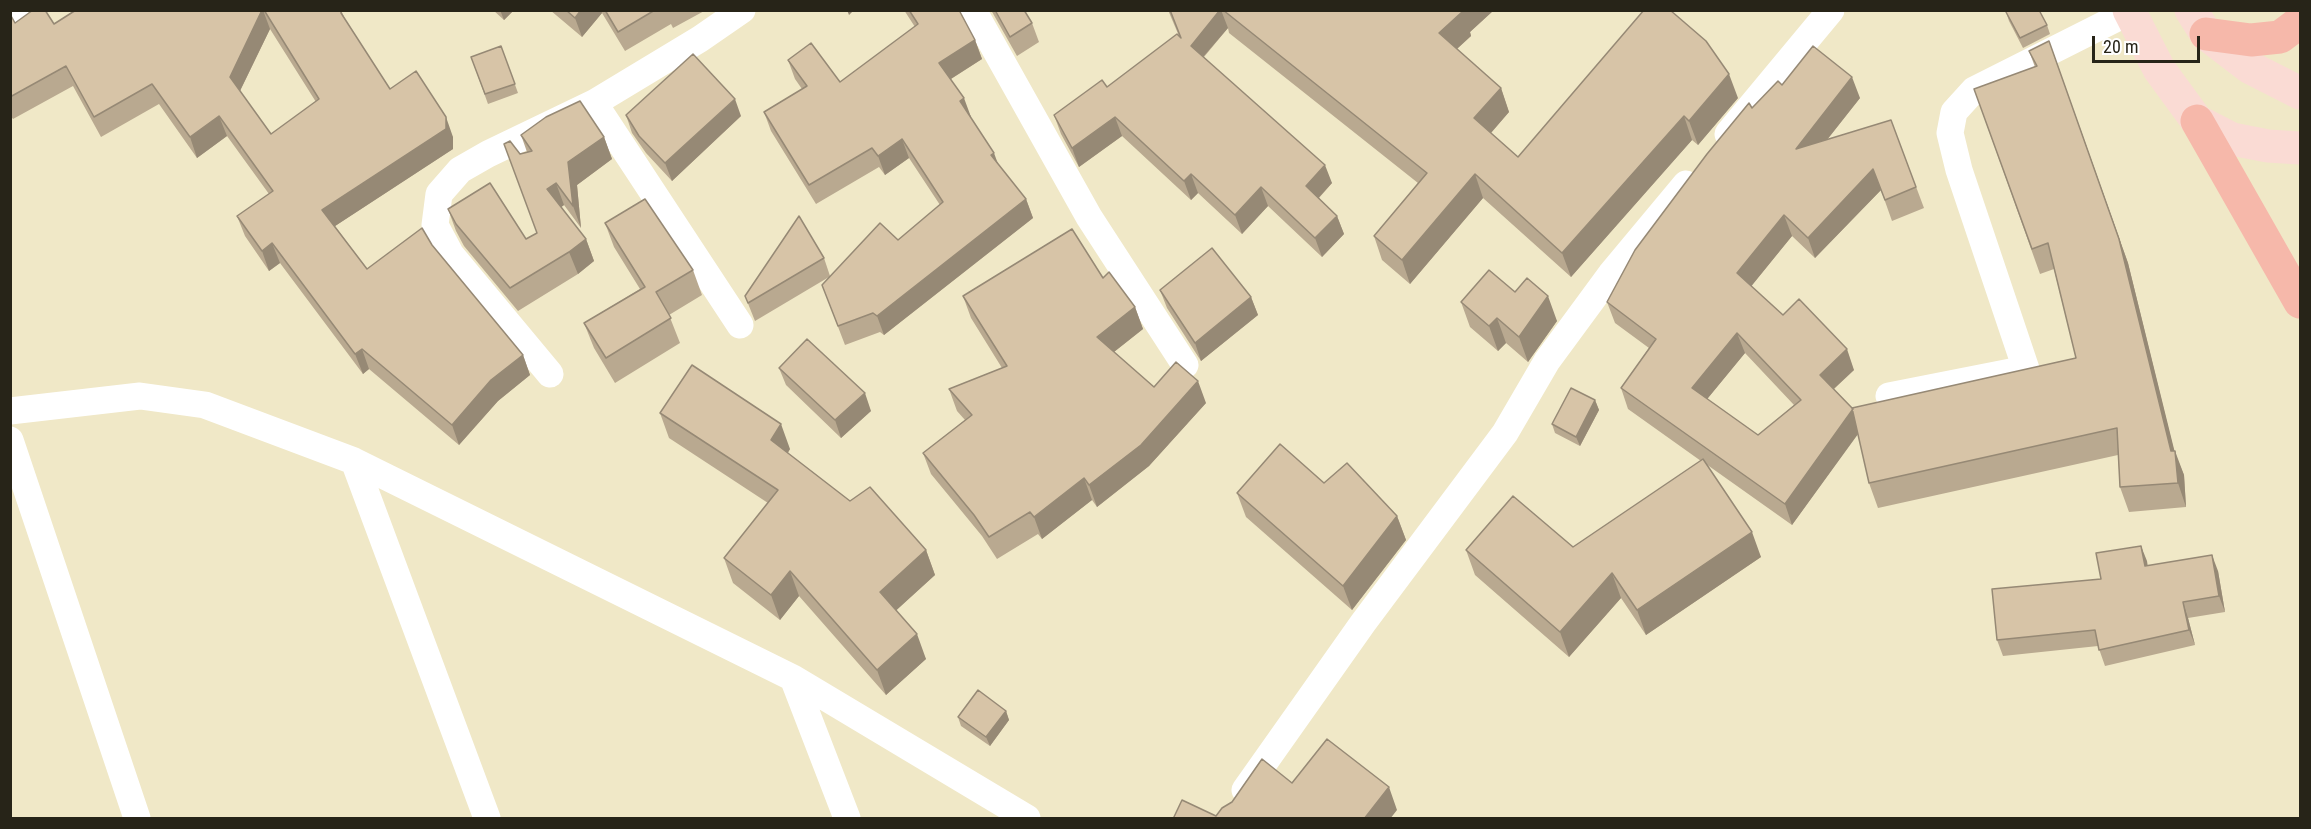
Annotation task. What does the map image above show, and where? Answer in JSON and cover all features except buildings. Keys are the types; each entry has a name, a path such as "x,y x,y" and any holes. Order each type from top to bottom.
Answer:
{"main road":[{"path":"2129,11 2159,69 2197,121 2301,302"},
{"path":"2199,22 2251,40 2280,37 2301,22"},
{"path":"2199,22 2249,67 2301,93"},
{"path":"2197,121 2232,139 2268,146 2301,148"}],"street":[{"path":"10,13 15,10"},
{"path":"550,374 451,255 435,225 439,194 460,170 594,103 700,39 742,10"},
{"path":"973,10 1089,218 1185,365"},
{"path":"1227,815 1363,623 1504,433 1547,361 1611,274 1831,10"},
{"path":"1889,396 2026,369 1959,170 1950,133 1954,112 1974,90 2129,11"},
{"path":"594,103 740,325"},
{"path":"10,411 140,396 205,405 354,461 793,678 1027,819"},
{"path":"10,440 137,819"},
{"path":"354,461 487,819"},
{"path":"793,678 847,819"}]}
